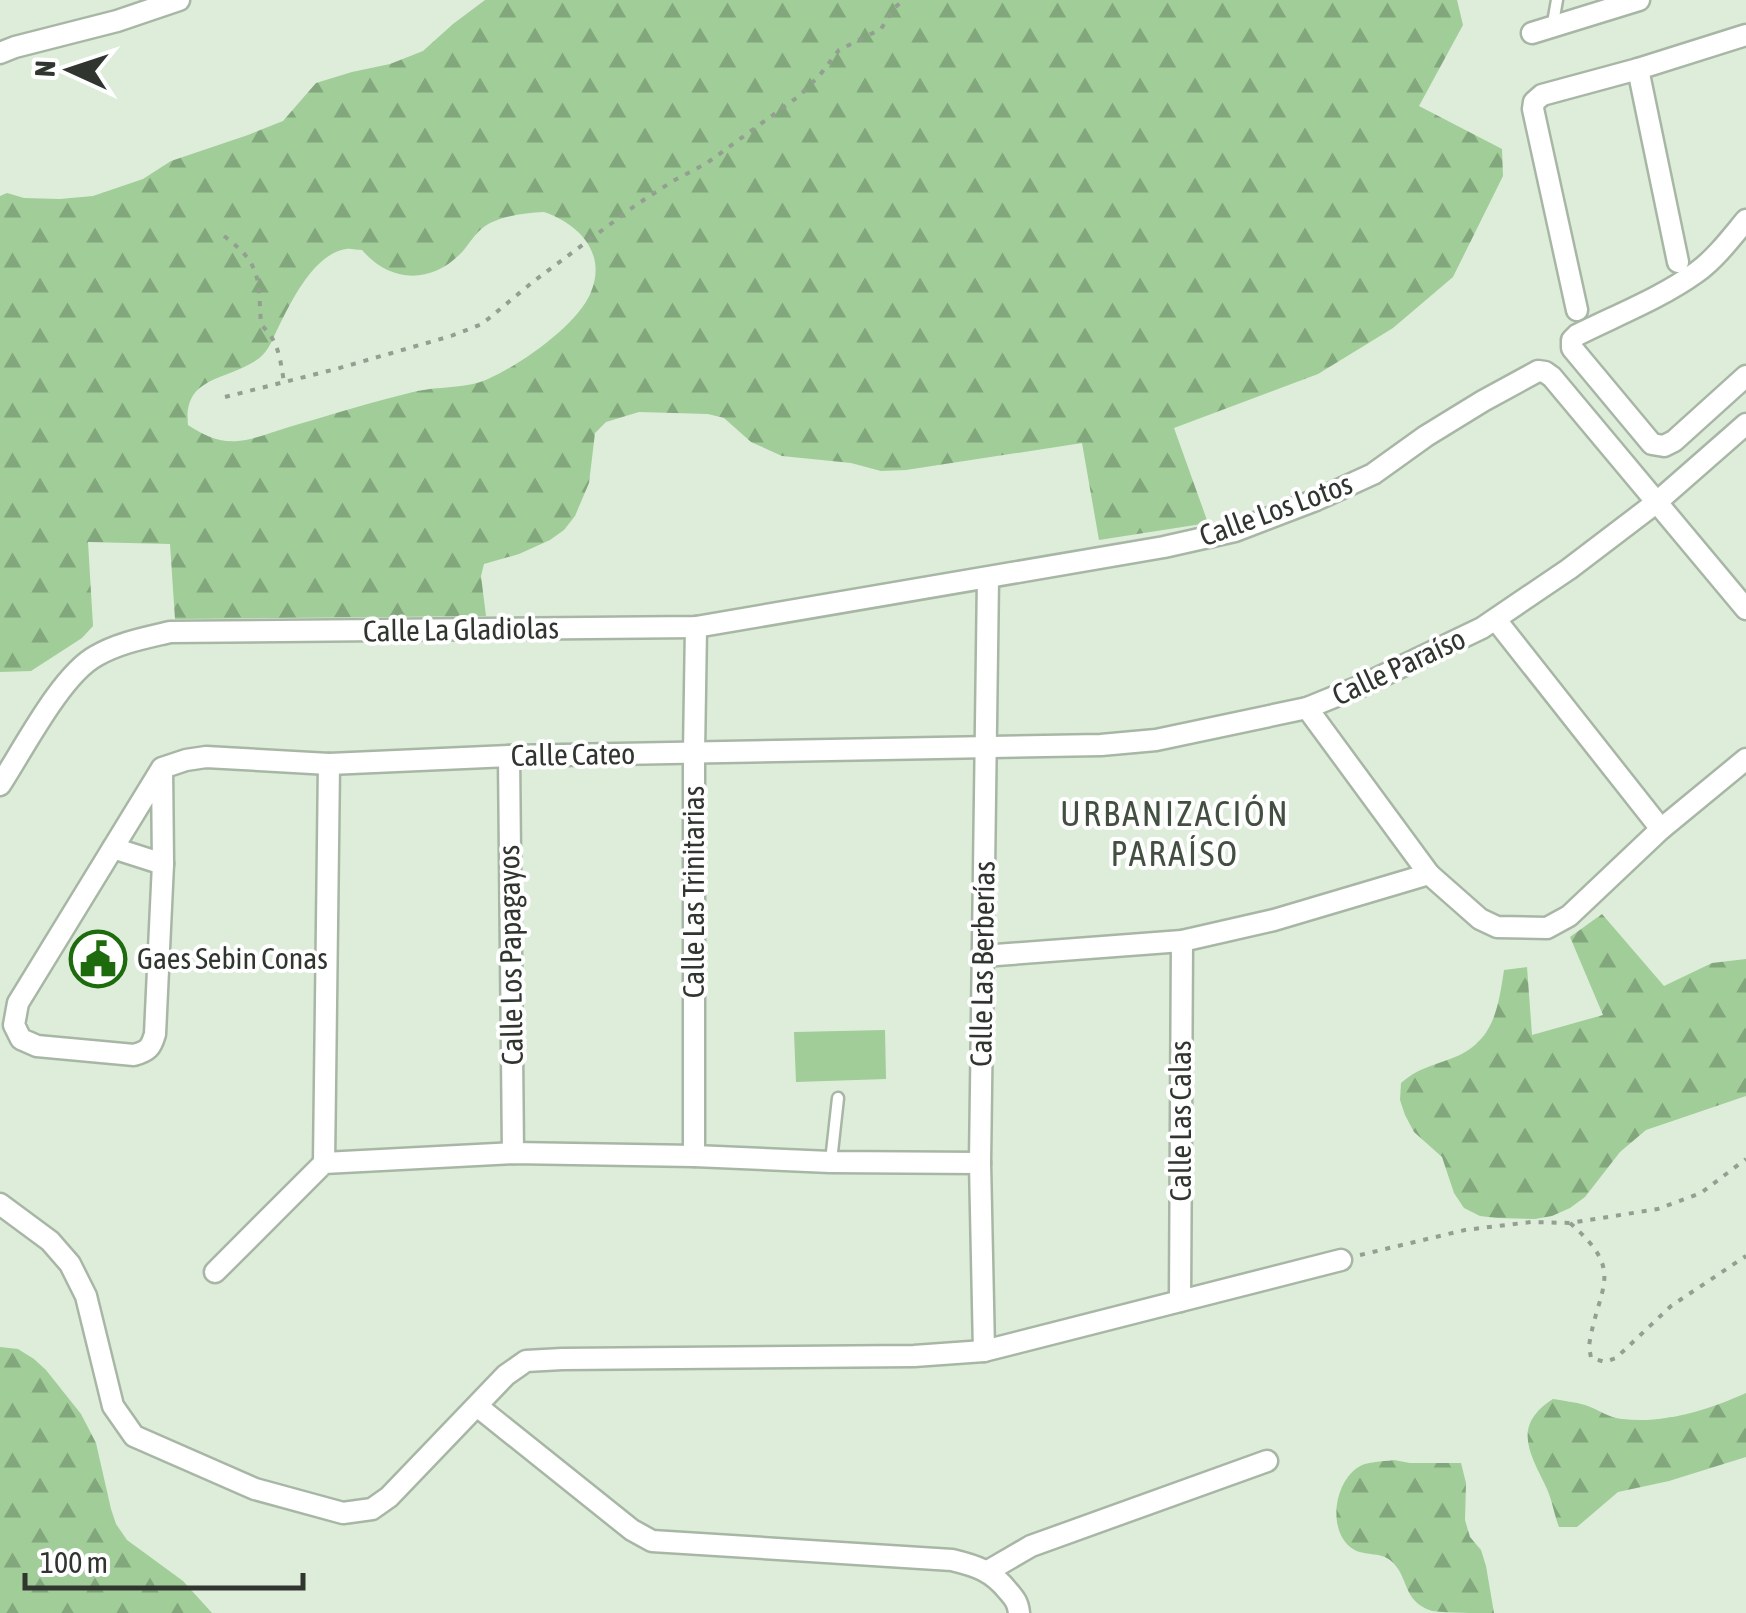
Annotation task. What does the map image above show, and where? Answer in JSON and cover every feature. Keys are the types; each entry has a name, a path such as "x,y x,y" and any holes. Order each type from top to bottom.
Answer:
{"street":[{"path":"0,53 179,0"},
{"path":"1532,33 1639,0"},
{"path":"1577,310 1534,102 1542,95 1745,41"},
{"path":"1638,69 1678,262"},
{"path":"1746,220 1699,271 1572,340 1572,348 1652,444 1664,446 1674,441 1746,376"},
{"name":"Calle Los Lotos","path":"988,578 1164,548 1251,525 1372,474 1426,436 1538,372 1552,377 1657,502"},
{"name":"Calle Paraíso","path":"986,748 1156,740 1308,708 1361,686 1496,620 1657,502 1746,424"},
{"path":"1657,502 1746,609"},
{"name":"Calle La Gladiolas","path":"0,785 66,680 94,656 170,632 696,628 988,578"},
{"name":"Calle Las Berberías","path":"984,1351 980,1163 988,578"},
{"path":"1496,620 1661,829"},
{"name":"Calle Las Trinitarias","path":"694,1156 696,628"},
{"path":"1308,708 1429,874 1480,919 1497,927 1547,928 1569,916 1661,829 1746,759"},
{"name":"Calle Cateo","path":"162,768 206,757 329,764 509,756 986,748"},
{"name":"Calle Los Papagayos","path":"509,756 513,1153"},
{"path":"324,1163 329,764"},
{"path":"162,768 163,864 155,1034 148,1051 134,1055 37,1046 21,1039 14,1025 18,1003 162,768"},
{"path":"113,848 163,864"},
{"path":"984,956 1182,941 1274,920 1429,874"},
{"name":"Calle Las Calas","path":"1180,1302 1182,941"},
{"path":"215,1272 324,1163 513,1153 980,1163"},
{"path":"0,1204 50,1240 70,1264 86,1296 113,1406 134,1436 256,1488 343,1514 372,1509 389,1497 506,1375 526,1361 914,1356 984,1351 1341,1260"},
{"path":"477,1406 632,1530 652,1541 952,1560 988,1571 1018,1604 1019,1613"},
{"path":"988,1571 1031,1546 1267,1462"}],"lane":[{"path":"1556,25 1557,0"},
{"path":"830,1162 838,1098"}],"path":[{"path":"225,397 451,336 482,324 636,204 707,163 798,96 839,50 882,29 894,8 904,0"},
{"path":"224,236 252,264 260,285 261,325 279,350 284,382"},
{"path":"1341,1260 1465,1230 1531,1222 1570,1224 1658,1209 1701,1193 1746,1158"},
{"path":"1570,1224 1601,1256 1606,1276 1589,1346 1591,1358 1605,1362 1616,1358 1672,1306 1746,1256"}],"green space":[{"path":"485,0 1457,0 1463,25 1419,106 1502,149 1503,176 1453,277 1393,328 1318,374 1174,428 1208,523 1099,540 1082,443 881,471 851,463 782,456 751,442 724,418 708,414 639,412 606,422 595,433 589,483 575,516 564,530 519,554 484,564 481,576 486,616 175,619 170,544 88,542 93,626 82,638 31,671 0,672 0,196 93,196 143,179 171,161 283,121 316,83 423,51","holes":["544,212 578,232 592,253 595,278 591,292 561,330 501,373 470,384 398,396 244,440 218,439 188,425 188,409 199,389 263,355 304,282 334,253 362,250 373,261 399,274 426,274 451,262 490,223 530,213"]},
{"path":"1602,914 1664,986 1712,963 1746,959 1746,1096 1646,1130 1620,1152 1585,1197 1570,1208 1535,1219 1480,1216 1464,1208 1454,1193 1442,1157 1414,1132 1400,1100 1401,1083 1476,1044 1496,1012 1504,970 1527,967 1532,1035 1603,1015 1570,937"},
{"path":"885,1030 886,1079 796,1082 794,1032"},
{"path":"0,1347 18,1349 46,1370 81,1414 96,1443 116,1524 127,1540 183,1581 212,1613 0,1613"},
{"path":"1746,1393 1746,1457 1618,1492 1577,1527 1559,1527 1528,1441 1532,1419 1553,1399 1585,1405 1617,1418 1638,1420 1686,1414"},
{"path":"1369,1463 1461,1463 1466,1483 1465,1520 1486,1566 1494,1613 1439,1612 1422,1607 1410,1595 1401,1573 1390,1560 1357,1551 1345,1541 1339,1531 1337,1508 1349,1475"}],"place":[{"name":"Gaes Sebin Conas","path":"98,959"}],"district":[{"name":"URBANIZACIÓN PARAÍSO","path":"1175,834"}]}
